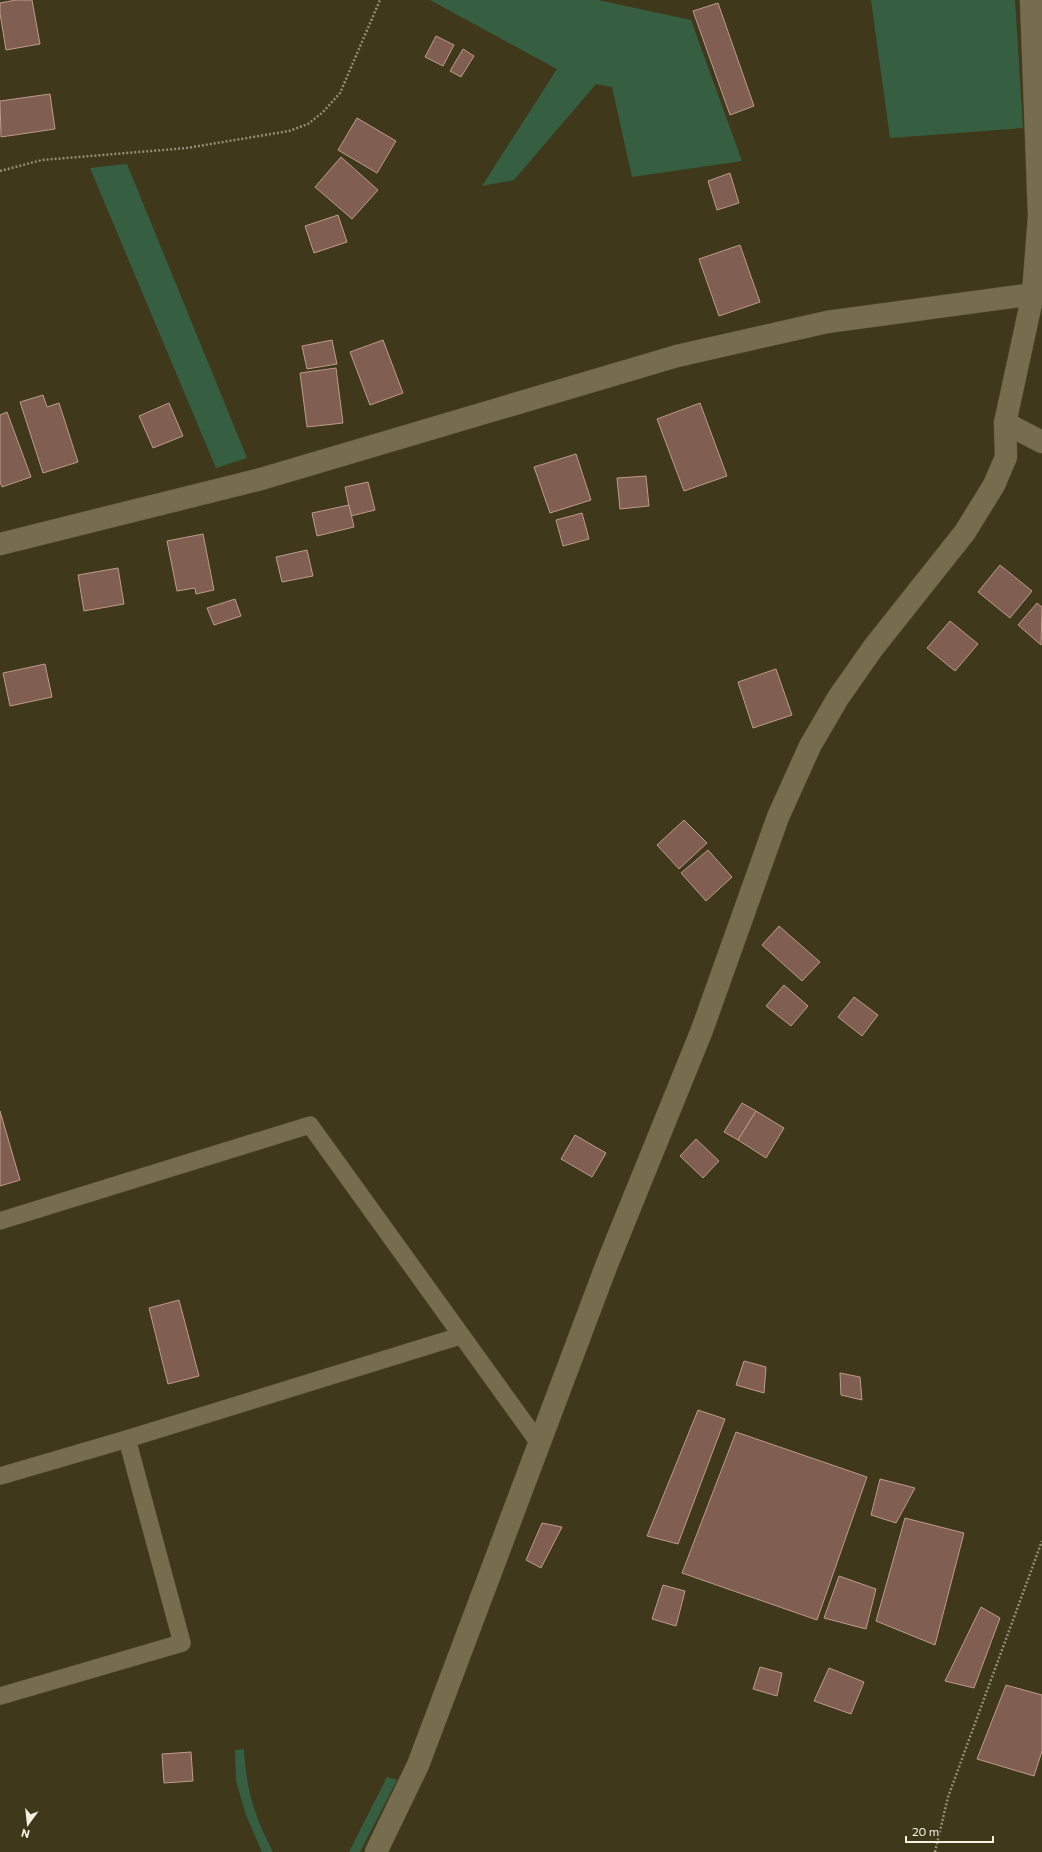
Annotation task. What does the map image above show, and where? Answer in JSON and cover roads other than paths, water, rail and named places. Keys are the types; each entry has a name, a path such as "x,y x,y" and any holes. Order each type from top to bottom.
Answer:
{"street":[{"path":"376,1852 418,1765 607,1264 702,1030 778,817 810,746 838,698 873,648 965,532 994,485 1006,457 1005,423 1033,294 1039,216 1031,0"},
{"path":"0,544 261,479 677,356 827,322 1033,294"},
{"path":"1005,423 1042,442"}],"lane":[{"path":"0,1221 310,1125 460,1336 539,1443"},
{"path":"0,1476 127,1439 460,1336"},
{"path":"0,1696 182,1643 127,1439"}]}
